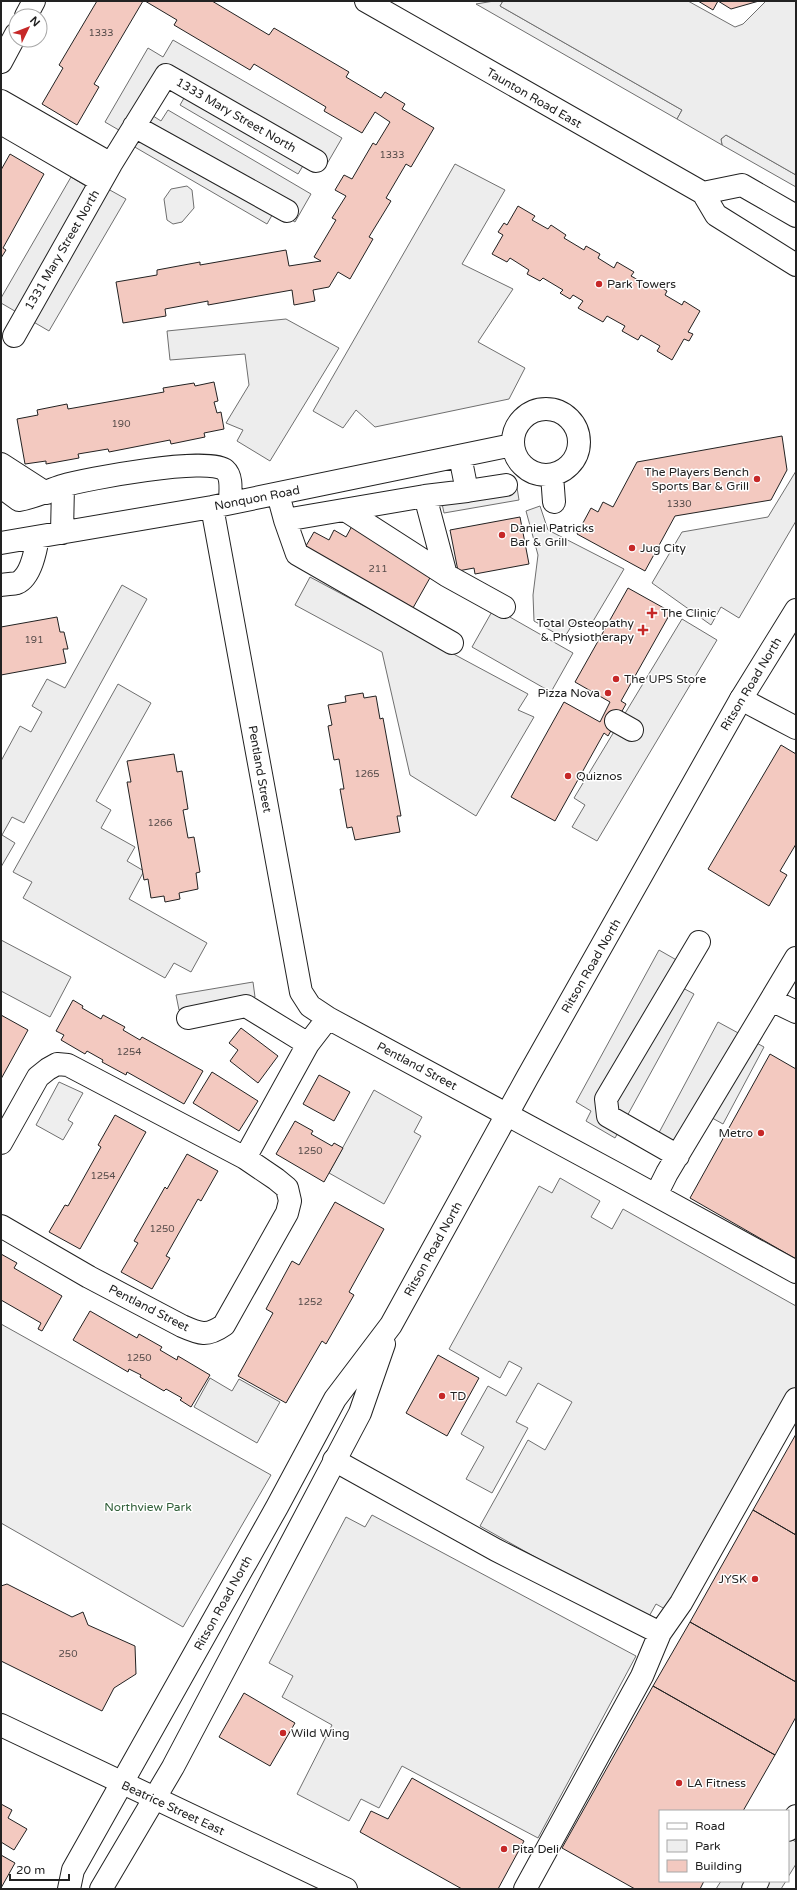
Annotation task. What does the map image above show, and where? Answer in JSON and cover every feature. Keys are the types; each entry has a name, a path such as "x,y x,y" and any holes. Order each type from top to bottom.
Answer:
{"main road":[{"name":"Taunton Road East","path":"366,1 703,193 716,215 796,265"},
{"path":"1,62 8,48"},
{"name":"1333 Mary Street North","path":"106,172 166,75 316,161"},
{"path":"1,101 106,172"},
{"name":"1331 Mary Street North","path":"1,123 106,172 14,336"},
{"path":"134,126 287,211"},
{"path":"703,193 742,185 796,216"},
{"path":"543,409 555,410 571,420 578,432 580,444 573,462 562,471 552,475 540,475 529,470 520,463 512,445 515,430 523,418 532,412 543,409"},
{"name":"Nonquon Road","path":"1,543 221,505 512,445"},
{"path":"460,456 467,491"},
{"path":"1,464 54,489 62,533"},
{"name":"Pentland Street","path":"1,487 19,500 34,498 54,489 102,477 192,465 221,467 227,472 230,478 221,505 301,992 310,1006 328,1018 796,1272"},
{"path":"394,470 400,501"},
{"path":"552,475 554,502"},
{"path":"352,478 353,509"},
{"path":"285,520 425,496 506,485"},
{"path":"278,494 297,554 452,643"},
{"path":"425,496 446,575"},
{"path":"353,509 446,575 504,607"},
{"path":"1,585 18,582 25,576 34,556 38,536"},
{"name":"Ritson Road North","path":"69,1889 73,1870 277,1507 335,1399 391,1325 507,1114 741,699 796,610"},
{"path":"741,699 796,728"},
{"path":"678,1156 608,1116 606,1099 699,942"},
{"path":"656,1195 796,958"},
{"path":"771,1000 796,1012"},
{"path":"188,1018 246,1006 308,1044"},
{"path":"245,1158 308,1044 328,1018"},
{"name":"Pentland Street","path":"1,1142 38,1077 48,1068 57,1064 68,1065 82,1071 245,1158 276,1178 286,1188 290,1201 287,1213 224,1325 212,1333 196,1332 182,1326 89,1277 1,1226"},
{"name":"Ritson Road North","path":"101,1889 155,1799 360,1413 391,1325"},
{"path":"525,1889 642,1676 660,1633 681,1604 796,1399"},
{"path":"334,1460 496,1550 660,1633"},
{"name":"Beatrice Street East","path":"1,1725 122,1784 346,1889"},
{"path":"789,1828 796,1816"}],"green space":[{"path":"503,1 500,6 682,110 677,119 476,4"},
{"path":"726,135 796,175 796,187 722,145 721,139"},
{"path":"187,186 192,190 194,208 182,222 173,224 167,220 164,199 171,189"},
{"path":"59,1082 83,1093 68,1120 73,1123 63,1140 36,1125"},
{"name":"Northview Park","path":"1,1324 271,1475 183,1627 1,1523"}],"shaded area":[{"path":"503,1 688,1 735,27 743,24 766,1 796,1 796,175 726,135 721,139 722,145 677,119 682,110 500,6"},
{"path":"173,40 342,138 324,169 307,159 298,174 180,105 187,93 169,82 150,114 161,121 168,110 311,194 295,222 275,210 267,224 133,146 136,140 105,122 148,48 163,57"},
{"path":"455,164 505,190 462,264 513,289 478,342 525,368 509,399 375,427 356,410 343,428 313,411"},
{"path":"71,177 104,197 108,189 126,199 49,331 1,303 1,298"},
{"path":"286,319 339,348 270,461 237,441 243,430 226,423 249,385 245,354 170,360 167,331"},
{"path":"796,471 796,521 739,618 721,607 711,625 652,583 682,532 768,517"},
{"path":"516,481 519,500 444,513 440,494"},
{"path":"540,506 548,530 624,569 589,628 574,622 564,638 534,621 533,595 538,555 526,511"},
{"path":"310,577 528,694 518,710 534,717 476,816 410,775 382,652 295,605"},
{"path":"122,585 147,599 24,823 12,817 2,835 15,843 1,867 1,761 20,726 31,732 42,712 32,706 47,679 65,688"},
{"path":"494,608 573,653 551,692 472,647"},
{"path":"682,619 717,640 597,841 572,827 585,805 574,798"},
{"path":"118,684 151,703 96,801 111,810 101,828 135,847 127,861 144,871 129,899 207,943 191,972 174,963 165,978 23,898 32,882 13,872"},
{"path":"1,940 71,977 50,1017 1,991"},
{"path":"659,950 680,962 670,981 694,994 615,1138 586,1121 591,1111 576,1102"},
{"path":"253,982 255,997 179,1010 176,995"},
{"path":"718,1022 764,1047 723,1124 705,1114 682,1157 654,1142"},
{"path":"374,1090 422,1117 414,1132 421,1136 384,1204 329,1173"},
{"path":"560,1178 600,1201 591,1217 612,1229 623,1209 796,1306 796,1390 672,1613 656,1604 647,1620 480,1526 528,1440 545,1450 572,1402 538,1383 516,1422 528,1428 492,1493 466,1479 484,1447 461,1434 488,1386 506,1396 522,1368 509,1361 500,1378 449,1349 539,1186 552,1193"},
{"path":"210,1378 232,1391 239,1379 280,1402 257,1443 194,1407"},
{"path":"372,1515 636,1656 538,1838 402,1766 379,1808 361,1799 349,1821 297,1794 332,1725 282,1697 293,1676 269,1663 346,1517 365,1527"},
{"path":"789,1838 796,1842 796,1864 789,1875"},
{"path":"720,1882 785,1882 781,1889 716,1889"}],"building":[{"path":"97,1 143,1 94,84 99,87 77,125 42,104 63,68 59,65"},
{"path":"145,1 212,1 269,35 274,28 349,72 346,77 381,98 385,92 405,104 402,109 434,128 411,167 406,164 386,198 391,201 369,237 373,239 350,279 338,272 329,287 313,290 315,301 294,305 292,290 208,305 208,301 165,309 166,316 123,323 116,282 157,275 157,270 200,262 200,265 286,250 289,266 321,261 314,257 336,220 332,218 346,196 335,190 344,175 352,179 373,143 376,145 390,122 375,112 362,133 324,111 326,107 254,64 250,70 174,25 177,20"},
{"path":"698,1 718,1 713,10"},
{"path":"718,1 759,1 731,9"},
{"path":"10,154 44,174 3,248 6,250 1,258 1,170"},
{"name":"Park Towers","path":"518,206 535,216 532,220 548,229 551,225 566,235 564,238 584,250 586,246 600,254 598,258 614,268 617,262 634,272 631,276 649,286 651,282 667,291 665,295 682,305 684,301 700,311 688,332 693,334 689,341 684,339 672,360 657,351 660,346 641,335 638,340 622,331 625,326 607,316 603,322 578,308 583,301 573,295 570,299 560,293 563,290 543,278 540,281 527,274 529,270 510,258 507,262 492,254 503,235 498,232 504,223 507,225"},
{"path":"214,382 218,401 214,402 217,413 221,412 224,429 204,433 205,437 171,444 170,440 109,452 108,449 78,454 79,458 46,464 46,461 25,464 17,419 38,415 37,410 67,404 68,409 164,392 163,388 194,383 195,386"},
{"path":"782,436 787,470 771,500 675,516 645,571 577,534 591,508 598,512 603,502 613,507 637,462"},
{"path":"520,517 529,564 475,574 474,568 458,571 450,530"},
{"path":"352,526 431,576 409,615 303,551 314,532 329,540 334,530 346,537"},
{"path":"628,588 671,612 621,701 626,704 608,736 604,733 555,821 511,797 564,702 600,722 610,702 575,682"},
{"path":"57,617 60,632 64,632 68,649 63,649 66,663 1,675 1,627"},
{"path":"363,693 364,698 376,696 380,719 383,718 401,816 397,816 400,832 355,840 352,827 347,828 340,789 344,789 339,759 334,760 328,726 332,725 328,705 346,702 345,696"},
{"path":"781,745 796,754 796,844 780,871 787,875 769,906 708,869"},
{"path":"174,754 177,772 182,771 188,809 183,810 188,838 194,837 200,872 196,873 198,889 179,893 180,899 165,902 164,896 151,898 148,879 144,880 127,782 131,782 127,761"},
{"path":"73,1000 83,1006 82,1008 101,1019 103,1015 125,1027 123,1030 140,1040 142,1037 203,1071 184,1104 127,1072 126,1075 102,1062 103,1060 87,1051 85,1054 61,1040 64,1035 56,1031"},
{"path":"1,1015 28,1030 1,1079"},
{"path":"241,1028 278,1056 258,1083 230,1061 238,1050 229,1043"},
{"name":"Metro","path":"770,1054 796,1069 796,1259 690,1198"},
{"path":"212,1072 258,1101 239,1131 193,1103"},
{"path":"319,1075 350,1092 334,1121 303,1104"},
{"path":"115,1115 146,1132 80,1249 49,1232 65,1205 68,1206 101,1147 98,1145"},
{"path":"295,1121 313,1131 311,1134 332,1146 334,1143 343,1148 324,1182 276,1154"},
{"path":"187,1154 218,1171 201,1201 198,1199 166,1256 170,1258 152,1289 121,1272 138,1243 134,1241 165,1187 167,1189"},
{"path":"335,1202 384,1229 349,1292 354,1295 326,1344 322,1341 286,1403 238,1376 273,1313 266,1309 292,1261 299,1265"},
{"path":"1,1254 17,1263 14,1268 62,1296 42,1331 38,1329 41,1323 1,1300"},
{"path":"90,1311 137,1338 139,1334 162,1347 160,1350 177,1360 178,1356 210,1375 191,1407 180,1400 182,1398 166,1389 164,1391 140,1377 141,1375 129,1369 128,1372 73,1340"},
{"name":"TD","path":"438,1355 479,1378 447,1436 406,1413"},
{"path":"796,1434 796,1535 753,1510"},
{"name":"JYSK","path":"753,1510 796,1535 796,1682 690,1622"},
{"path":"7,1584 72,1617 83,1612 88,1625 135,1646 136,1674 114,1688 102,1711 1,1661 1,1586"},
{"path":"690,1622 796,1682 796,1717 775,1755 653,1686"},
{"name":"LA Fitness","path":"653,1686 775,1755 744,1810 659,1810 659,1882 704,1882 700,1889 635,1889 562,1848"},
{"path":"244,1693 295,1723 270,1766 219,1737"},
{"path":"412,1778 524,1841 498,1889 462,1889 360,1832 371,1811 388,1819"},
{"path":"1,1804 12,1810 8,1818 27,1829 14,1850 1,1842"},
{"path":"1,1855 15,1863 1,1888"}],"place":[{"name":"Park Towers","path":"599,284"},
{"name":"The Players Bench Sports Bar & Grill","path":"757,479"},
{"name":"Daniel Patricks Bar & Grill","path":"502,535"},
{"name":"Jug City","path":"632,548"},
{"name":"The Clinic","path":"652,613"},
{"name":"Total Osteopathy & Physiotherapy","path":"643,630"},
{"name":"The UPS Store","path":"616,679"},
{"name":"Pizza Nova","path":"608,693"},
{"name":"Quiznos","path":"568,776"},
{"name":"Metro","path":"761,1133"},
{"name":"TD","path":"442,1396"},
{"name":"JYSK","path":"755,1579"},
{"name":"Wild Wing","path":"283,1733"},
{"name":"LA Fitness","path":"679,1783"},
{"name":"Pita Deli","path":"504,1849"}]}
